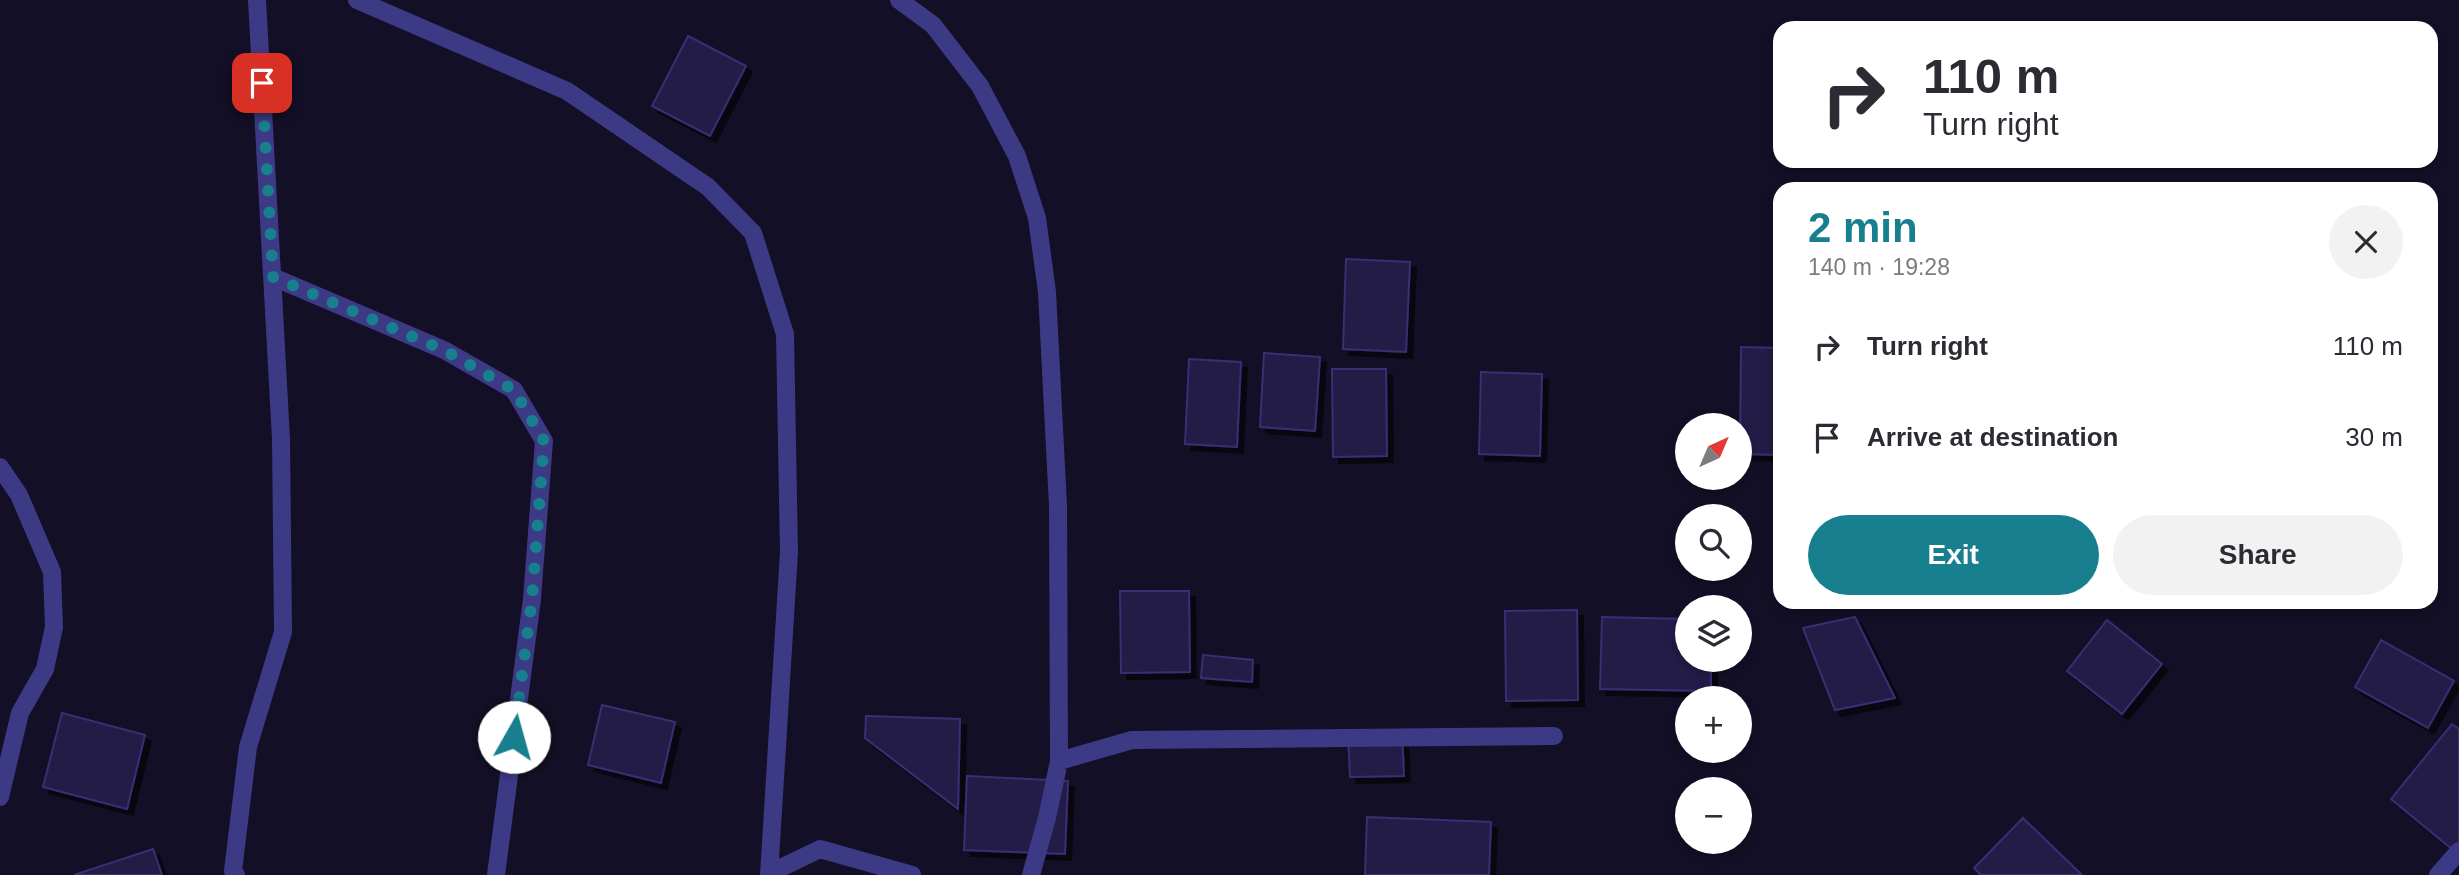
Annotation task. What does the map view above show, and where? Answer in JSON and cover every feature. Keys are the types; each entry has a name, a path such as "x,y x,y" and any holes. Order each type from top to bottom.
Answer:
{"street":[{"path":"236,875 233,871 248,747 283,632 281,439 257,0"},
{"path":"357,0 567,91 708,187 753,233 785,334 789,552 770,874 820,849 912,875"},
{"path":"899,0 933,25 980,86 1017,156 1037,218 1047,292 1058,492 1059,761 1048,818 1031,875"},
{"path":"273,277 444,350 514,390 544,441 532,599 496,875"},
{"path":"0,467 19,495 52,572 54,627 45,669 20,713 0,797"},
{"path":"1059,761 1132,740 1554,736"},
{"path":"2438,875 2459,851"}],"building":[{"path":"688,36 746,66 710,136 652,106"},
{"path":"1346,259 1410,262 1406,352 1343,349"},
{"path":"1741,347 1773,348 1773,455 1752,454 1752,413 1740,413"},
{"path":"1264,353 1320,357 1315,431 1260,427"},
{"path":"1189,359 1241,362 1237,447 1185,444"},
{"path":"1332,369 1386,369 1387,456 1333,457"},
{"path":"1481,372 1542,374 1540,456 1479,454"},
{"path":"1120,591 1189,591 1190,672 1121,673"},
{"path":"1577,610 1578,700 1506,701 1505,611"},
{"path":"1602,617 1675,619 1675,672 1711,672 1711,686 1675,686 1675,690 1600,689"},
{"path":"1855,617 1895,698 1835,710 1803,628"},
{"path":"2107,620 2162,664 2122,714 2067,671"},
{"path":"2381,640 2454,681 2428,728 2355,687"},
{"path":"1203,655 1253,660 1252,682 1201,678"},
{"path":"602,705 675,722 661,783 588,765"},
{"path":"62,713 145,735 127,809 43,787"},
{"path":"866,716 960,719 958,809 865,738"},
{"path":"2452,724 2459,729 2459,855 2391,799"},
{"path":"1402,732 1404,776 1350,777 1348,733"},
{"path":"967,776 1068,781 1065,854 964,850"},
{"path":"1367,817 1491,822 1489,875 1365,875"},
{"path":"2023,818 2082,875 1981,875 1974,868"},
{"path":"153,849 162,875 74,875"}],"route":[{"path":"262,83 273,277 444,350 514,390 544,441 532,599 514,737"}]}
